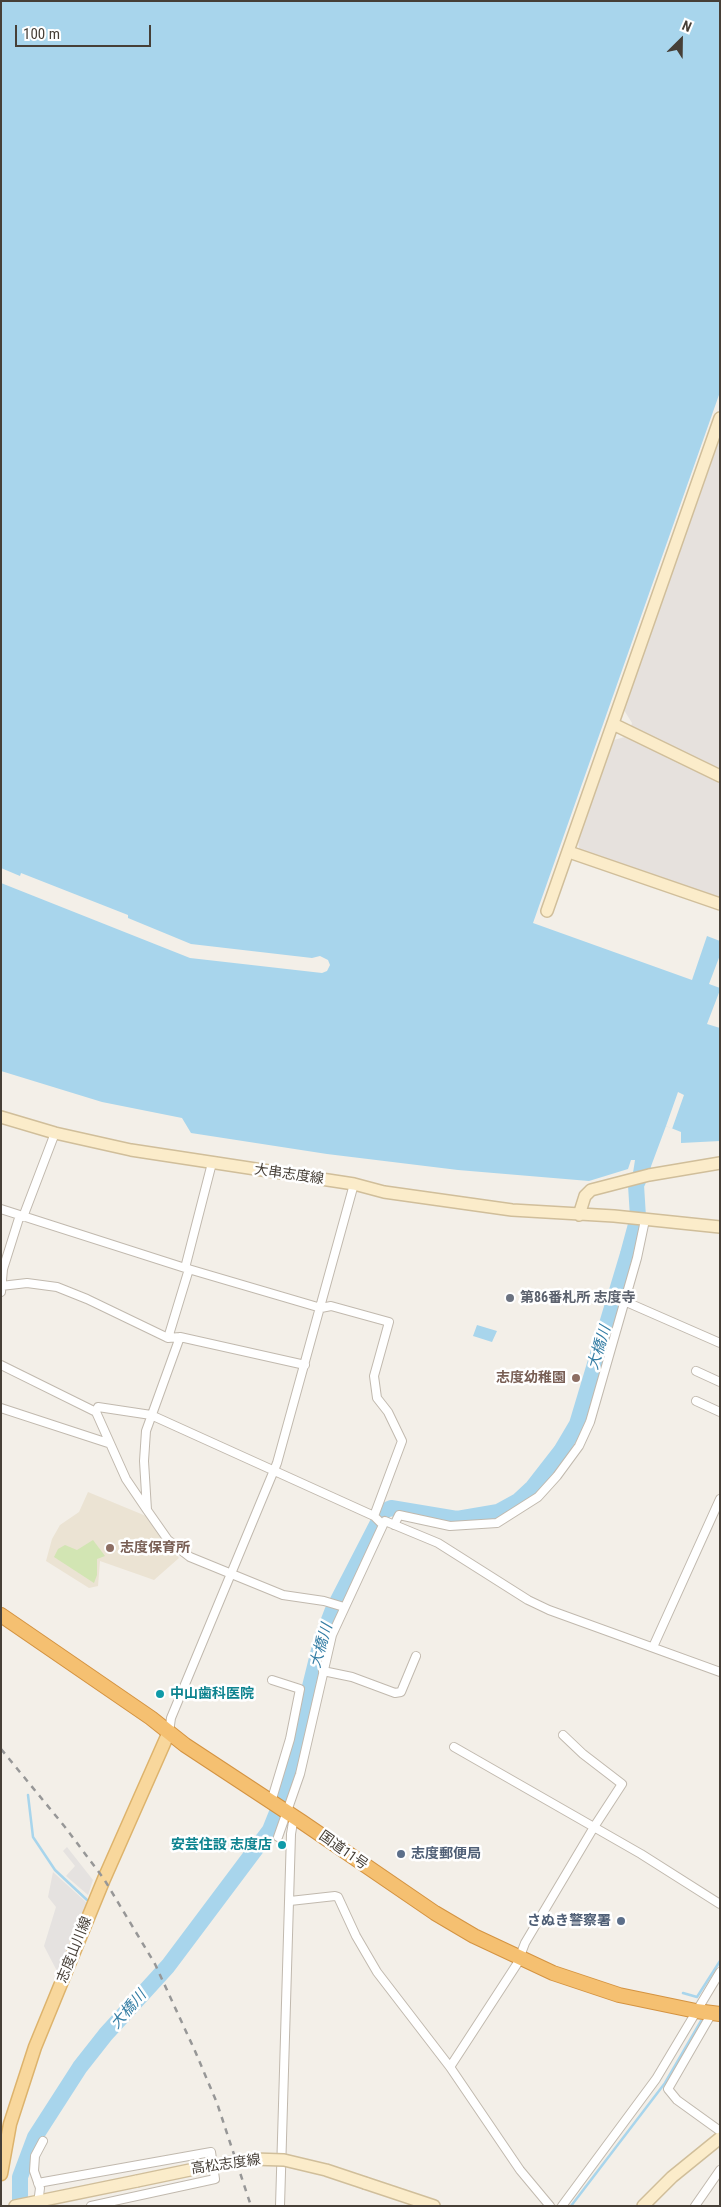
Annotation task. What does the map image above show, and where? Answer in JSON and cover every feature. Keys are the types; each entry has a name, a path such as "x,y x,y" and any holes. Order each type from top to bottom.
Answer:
{"highway":[{"name":"国道11号","path":"1,1615 435,1913 474,1936 520,1959 554,1973 619,1995 716,2014"}],"main road":[{"path":"547,911 720,418"},
{"path":"613,724 720,776"},
{"path":"569,852 720,904"},
{"name":"大串志度線","path":"1,1118 55,1133 131,1150 354,1184 384,1192 493,1207 720,1227"},
{"path":"579,1215 586,1196 591,1190 649,1175 720,1163"},
{"name":"志度山川線","path":"1,2174 6,2122 104,1879 169,1732"},
{"path":"643,2206 672,2177 720,2138"},
{"name":"高松志度線","path":"15,2206 38,2203 209,2166 253,2159 284,2160 326,2170 434,2206"}],"street":[{"path":"55,1133 3,1269 2,1288 27,1283 57,1286 168,1338 180,1337 305,1365"},
{"path":"168,1338 212,1163"},
{"path":"169,1732 171,1718 274,1470 321,1308 354,1184"},
{"path":"1,1209 321,1308 331,1306 389,1322 374,1376 377,1398 388,1412 402,1441 374,1516"},
{"path":"394,1525 399,1515 450,1526 497,1523 538,1498 580,1446 590,1422 637,1258 644,1220"},
{"path":"624,1301 720,1344"},
{"path":"147,1510 144,1461 146,1431 180,1337"},
{"path":"1,1365 96,1412 108,1443 126,1479 168,1540 190,1557 283,1595 324,1601 344,1607"},
{"path":"696,1371 720,1382"},
{"path":"696,1401 720,1412"},
{"path":"96,1412 98,1407 151,1415 374,1516 382,1525"},
{"path":"1,1408 108,1443"},
{"path":"653,1647 720,1499"},
{"path":"280,2206 291,1834 282,1809 300,1774 332,1635 385,1521 438,1543 535,1604 570,1619 720,1672"},
{"path":"323,1671 352,1677 395,1693 401,1692 416,1656"},
{"path":"272,1680 300,1689 292,1731 278,1837"},
{"path":"450,2067 520,1959 525,1943 594,1826 622,1784 583,1754 563,1735"},
{"path":"454,1747 594,1826 720,1904"},
{"path":"290,1901 338,1897 356,1936 377,1972 450,2067 520,2170 550,2206"},
{"path":"562,2206 656,2080 720,1972"},
{"path":"716,2014 668,2090 677,2100 720,2131"},
{"path":"38,2203 40,2188 34,2171 35,2156 43,2141"},
{"path":"38,2182 211,2152 215,2179 91,2206"},
{"path":"171,2159 175,2188"},
{"path":"695,2205 720,2170"}],"shaded area":[{"path":"720,438 720,898 579,849 578,840 614,740 628,736 632,723 624,710"},
{"name":"志度保育所","path":"88,1492 146,1516 179,1558 154,1580 100,1561 98,1586 89,1588 46,1561 52,1539 60,1525 79,1512"},
{"path":"67,1847 93,1880 88,1895 66,1876 75,1866 63,1851"},
{"path":"53,1872 87,1903 59,1975 44,1946 56,1907 48,1897"}],"green space":[{"path":"93,1540 105,1556 97,1559 97,1575 94,1583 54,1557 58,1549 65,1545 77,1550"}],"water":[{"path":"1,1 720,1 720,392 533,923 692,980 707,936 720,941 720,955 709,984 720,988 720,990 707,1024 720,1028 720,1141 681,1143 681,1132 666,1126 650,1169 633,1173 635,1160 631,1160 628,1169 589,1181 458,1170 327,1154 191,1133 182,1118 102,1102 1,1071"},
{"path":"477,1325 497,1331 492,1342 473,1336"}],"pier":[{"path":"1,868 20,876 21,873 128,915 128,918 191,944 312,958 320,956 328,960 330,965 327,971 322,973 190,958 1,883"},
{"path":"678,1092 684,1095 672,1129 666,1126"}],"waterway":[{"name":"大橋川","path":"20,2206 20,2177 35,2137 80,2067 106,2034 168,1966 270,1830 282,1800 322,1638 332,1612 384,1511 391,1508 457,1519 498,1512 518,1501 533,1487 561,1451 577,1424 628,1254 638,1217 636,1185 643,1170"},
{"path":"28,1795 33,1837 55,1870 87,1900"},
{"path":"683,1993 697,1997 720,1961"},
{"path":"571,2206 665,2083 701,2021"}],"railway":[{"path":"1,1749 65,1827 104,1879 155,1964 217,2103 251,2206"}],"place":[{"name":"第86番札所 志度寺","path":"510,1298"},
{"name":"志度幼稚園","path":"576,1378"},
{"name":"志度保育所","path":"110,1548"},
{"name":"中山歯科医院","path":"160,1694"},
{"name":"安芸住設 志度店","path":"282,1845"},
{"name":"志度郵便局","path":"401,1854"},
{"name":"さぬき警察署","path":"621,1921"}]}
